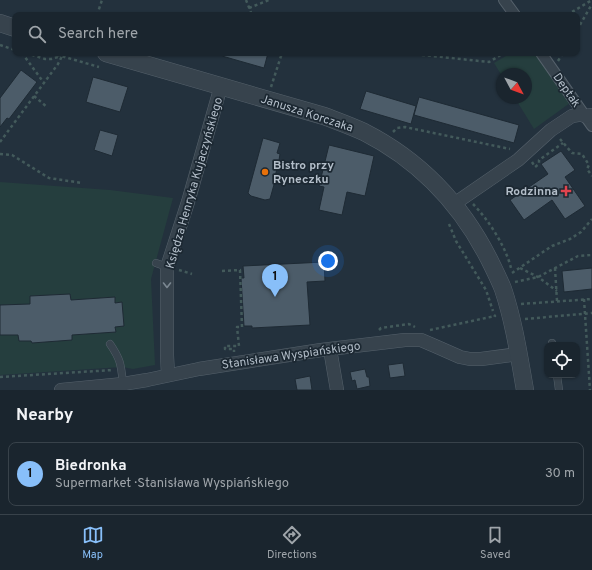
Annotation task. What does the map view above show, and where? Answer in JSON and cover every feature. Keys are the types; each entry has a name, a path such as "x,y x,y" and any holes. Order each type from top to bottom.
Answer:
{"street":[{"path":"504,0 513,12"},
{"path":"0,24 12,27"},
{"name":"Deptak","path":"543,56 590,119"},
{"name":"Janusza Korczaka","path":"103,60 221,86 324,116 363,132 396,151 412,163 441,189 467,221 481,244 503,288 514,324 525,390"},
{"name":"Księdza Henryka Kujaczyńskiego","path":"168,375 161,265 188,202 221,86"},
{"path":"454,204 518,160 528,157 551,130 572,116 582,115 590,119"},
{"name":"Stanisława Wyspiańskiego","path":"61,390 123,379 148,385 168,375 199,369 330,349 405,340 421,340 460,358 481,359 519,354"},
{"path":"330,349 337,390"}],"lane":[{"path":"110,344 118,355 122,367 123,379"},
{"path":"557,378 559,390"}],"path":[{"path":"98,12 102,0"},
{"path":"246,0 251,12"},
{"path":"249,8 269,0"},
{"path":"572,12 592,0"},
{"path":"580,25 592,4"},
{"path":"0,45 12,49"},
{"path":"24,56 44,83"},
{"path":"36,56 45,59 62,56 103,60"},
{"path":"0,142 58,64 62,56"},
{"path":"269,91 281,56"},
{"path":"432,56 489,62 499,56"},
{"path":"34,96 47,107"},
{"path":"389,134 397,128 405,127 528,157 535,167 539,164 539,160 563,143"},
{"path":"551,130 572,153 582,154 589,164 587,169 592,176"},
{"path":"0,154 12,155 49,178 82,184"},
{"path":"512,273 552,246 570,239 581,232 592,219"},
{"path":"448,221 456,240 486,290 495,316"},
{"path":"515,282 538,277 578,256 592,255"},
{"path":"520,268 538,277 557,291"},
{"path":"555,268 557,301"},
{"path":"222,271 240,270 242,327 237,327 239,346 225,346 225,349 234,349 234,354"},
{"path":"520,304 592,298"},
{"path":"584,299 590,390"},
{"path":"523,319 592,313"},
{"path":"0,377 114,370 123,379"}],"green space":[{"path":"506,56 537,56 570,103 534,129 519,104 532,104 532,68 497,68 494,63"},
{"path":"0,182 110,190 173,198 151,279 155,365 133,369 122,367 0,375"}],"building":[{"path":"222,56 267,56 264,68"},
{"path":"21,70 37,82 9,119 7,118 0,127 0,98"},
{"path":"93,77 128,87 120,112 86,102"},
{"path":"366,91 416,106 411,124 360,109"},
{"path":"419,97 519,125 514,143 414,115"},
{"path":"100,130 118,135 112,156 94,150"},
{"path":"263,138 280,143 277,153 280,154 275,181 270,199 265,200 251,196 248,193"},
{"path":"329,145 374,156 365,196 347,192 342,215 319,210 324,187 319,186"},
{"path":"561,151 575,170 565,177 585,206 565,219 552,200 524,220 510,200 548,174 541,164"},
{"path":"324,262 325,281 307,282 310,325 252,328 252,326 244,326 241,278 244,278 243,266"},
{"path":"592,268 592,289 564,292 562,271"},
{"path":"70,294 71,300 115,297 115,303 122,302 124,326 115,327 116,332 72,335 72,340 32,343 31,341 19,341 18,335 0,335 0,305 30,304 30,296"},
{"path":"403,363 405,376 390,378 388,365"},
{"path":"365,369 367,377 369,377 370,386 357,389 355,380 352,381 350,372"},
{"path":"310,376 312,390 297,390 295,379"}],"place":[{"name":"Bistro przy Ryneczku","path":"265,172"},
{"name":"Rodzinna","path":"566,191"},
{"name":"Biedronka","path":"275,297"}]}
